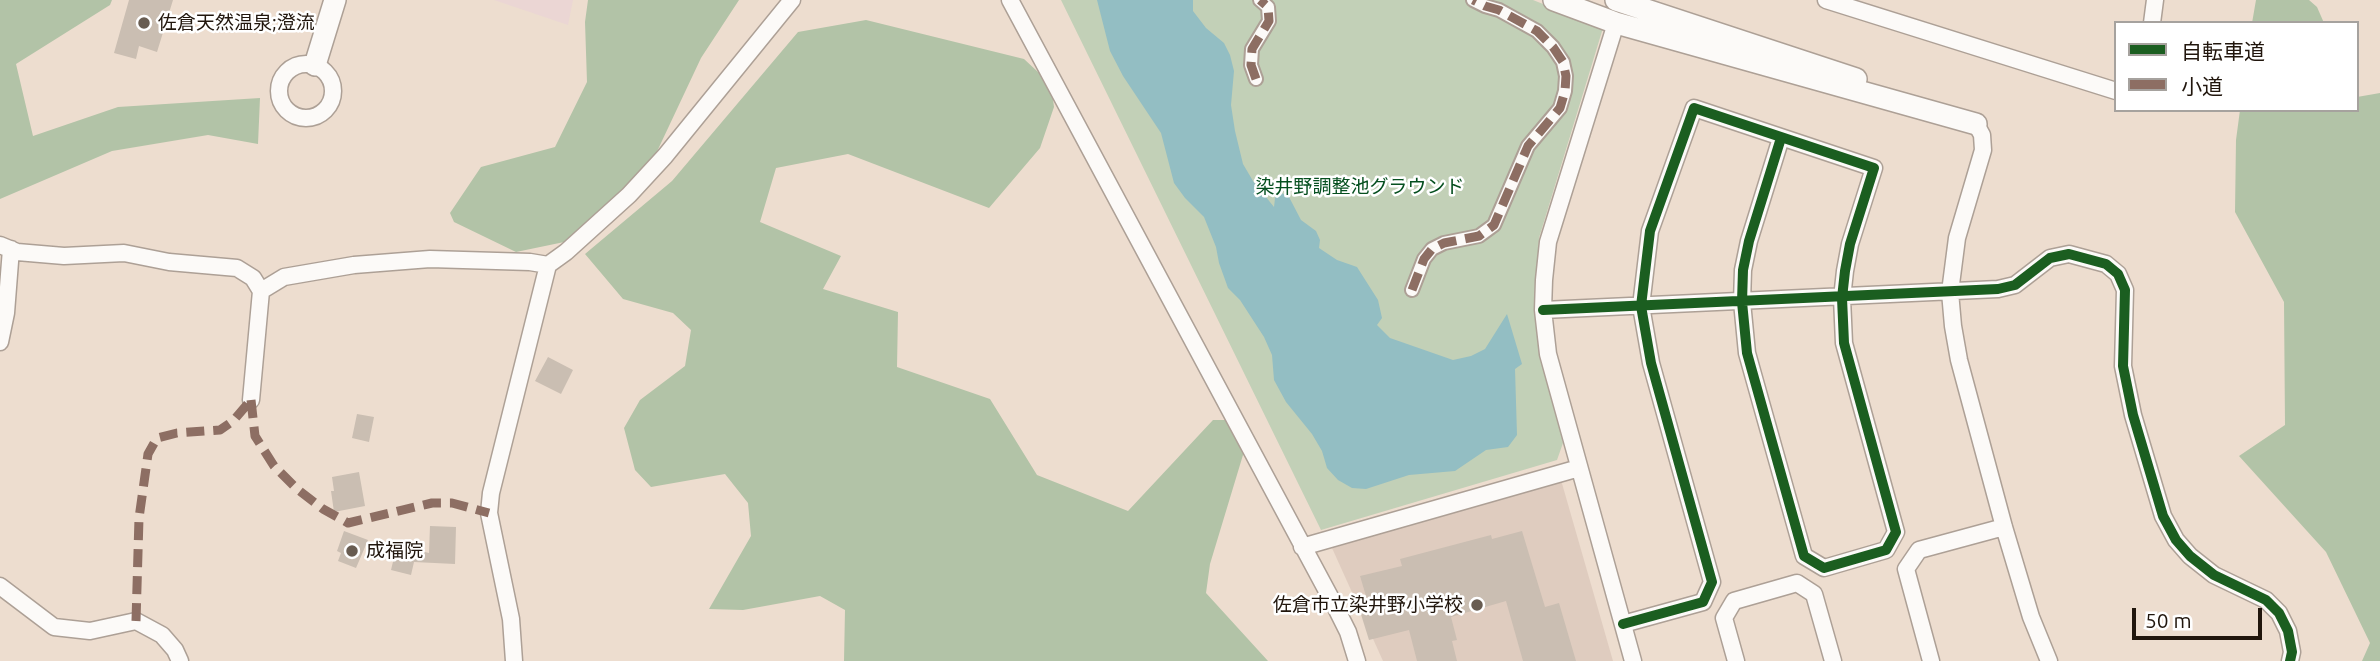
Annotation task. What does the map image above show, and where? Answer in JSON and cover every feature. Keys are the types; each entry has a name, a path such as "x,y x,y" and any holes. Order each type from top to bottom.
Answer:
{"street":[{"path":"315,65 335,0"},
{"path":"514,661 511,619 489,513 491,494 548,265 629,195 665,156 792,0"},
{"path":"1010,0 1339,615 1357,661"},
{"path":"1256,79 1251,65 1252,49 1269,21 1268,7 1261,0"},
{"path":"1412,290 1424,259 1432,249 1444,243 1479,236 1494,225 1528,146 1560,108 1564,91 1566,76 1563,62 1545,39 1537,31 1517,20 1473,0"},
{"path":"1554,0 1616,23 1976,124"},
{"path":"1826,0 2114,90"},
{"path":"2152,21 2155,0"},
{"path":"1633,661 1548,354 1543,310 1548,242 1621,1 1825,68 1976,124 1982,135 1983,150 1957,238 1950,292 1959,360 2004,527 2031,617 2049,661"},
{"path":"1623,624 1703,602 1712,582 1651,363 1642,306 1650,231 1693,108 1874,168 1850,243 1842,298 1844,342 1896,532 1886,550 1824,568 1804,556 1747,353 1742,302 1743,270 1749,241 1781,138"},
{"path":"0,342 6,313 5,247 17,252 64,256 124,253 169,262 237,268 253,278 261,291 251,400"},
{"path":"1543,310 1997,289 2015,285 2050,258 2069,254 2106,264 2118,274 2125,290 2123,366 2133,415 2163,516 2176,540 2190,556 2214,575 2266,600 2279,613 2288,631 2292,652 2290,661"},
{"path":"261,291 284,277 354,265 430,259 548,265"},
{"path":"1302,547 1579,468"},
{"path":"1931,661 1906,569 1919,550 2004,527"},
{"path":"1736,661 1724,618 1734,601 1797,583 1814,594 1833,661"},
{"path":"0,586 54,627 90,632 136,621 162,635 175,650 180,661"}],"shaded area":[{"path":"494,0 573,0 568,25"},
{"name":"佐倉市立染井野小学校","path":"1561,480 1613,661 1383,661 1332,548"}],"green space":[{"path":"0,0 112,0 110,5 16,64 33,136 118,107 260,98 258,144 208,135 112,151 0,199"},
{"path":"588,0 739,0 701,58 653,160 598,235 516,252 454,222 450,213 481,167 555,147 587,82 585,22"},
{"name":"染井野調整池グラウンド","path":"1061,0 1533,0 1603,28 1539,238 1535,318 1563,443 1557,460 1321,530"},
{"path":"2256,0 2309,0 2317,7 2323,21 2252,21"},
{"path":"866,20 1024,59 1051,84 1054,107 1040,148 989,208 848,154 776,168 760,222 841,256 823,289 898,312 897,367 990,399 1037,475 1128,511 1213,420 1226,420 1246,445 1210,564 1206,593 1268,661 844,661 845,610 820,596 743,610 709,609 751,536 748,503 725,474 651,487 635,470 624,428 640,400 685,366 691,330 673,313 623,299 585,254 672,181 798,32"},
{"path":"2380,93 2380,661 2362,661 2370,643 2326,552 2239,456 2285,425 2284,302 2235,212 2236,140 2240,112 2359,112 2359,97"}],"water":[{"path":"1097,0 1193,0 1193,11 1206,28 1224,43 1230,55 1234,71 1231,105 1243,164 1274,207 1276,190 1289,197 1301,220 1316,231 1320,240 1319,248 1337,260 1357,267 1378,300 1382,318 1377,325 1390,338 1453,360 1485,349 1507,314 1522,364 1515,369 1517,435 1508,447 1486,450 1455,471 1409,475 1366,489 1352,488 1338,480 1327,468 1322,451 1312,434 1286,402 1274,380 1272,355 1264,337 1240,300 1228,288 1204,217 1174,183 1161,133 1123,76 1110,51"}],"building":[{"name":"佐倉天然温泉;澄流","path":"129,0 173,0 157,52 139,46 136,59 114,53"},
{"path":"548,357 573,370 561,394 535,381"},
{"path":"357,414 374,417 369,442 352,438"},
{"path":"359,472 365,506 334,512 332,477"},
{"path":"430,526 456,527 455,564 414,562 411,575 391,570 397,545 429,553"},
{"path":"344,531 368,540 356,568 338,561 341,553 337,551"},
{"path":"1522,531 1545,607 1559,603 1576,661 1523,661 1506,601 1451,617 1457,640 1452,641 1457,661 1417,661 1409,630 1369,640 1359,608 1369,606 1360,576 1402,566 1400,559 1491,535 1492,539"}],"marked path":[{"path":"1256,79 1251,65 1252,49 1269,21 1268,7 1260,0"},
{"path":"1412,290 1424,259 1432,249 1444,243 1479,236 1494,225 1528,146 1560,108 1565,91 1563,62 1537,31 1499,10 1473,0"},
{"path":"251,400 255,436 274,466 297,489 323,509 348,523 432,503 452,503 489,513"},
{"path":"136,621 139,518 148,454 157,438 177,433 220,430 233,421 251,400"}],"cycle path":[{"path":"1623,624 1703,602 1712,582 1651,363 1641,306 1650,231 1694,108 1874,168 1850,244 1845,271 1842,298 1844,343 1896,532 1886,550 1824,568 1804,556 1747,353 1742,302 1743,270 1749,241 1781,138"},
{"path":"1543,310 1998,289 2015,285 2050,258 2069,254 2106,264 2118,274 2125,290 2123,366 2133,415 2163,516 2176,540 2190,556 2214,575 2266,600 2279,613 2288,631 2292,652 2290,661"}],"place":[{"name":"佐倉天然温泉;澄流","path":"144,23"},
{"name":"成福院","path":"352,551"},
{"name":"佐倉市立染井野小学校","path":"1477,605"}]}
